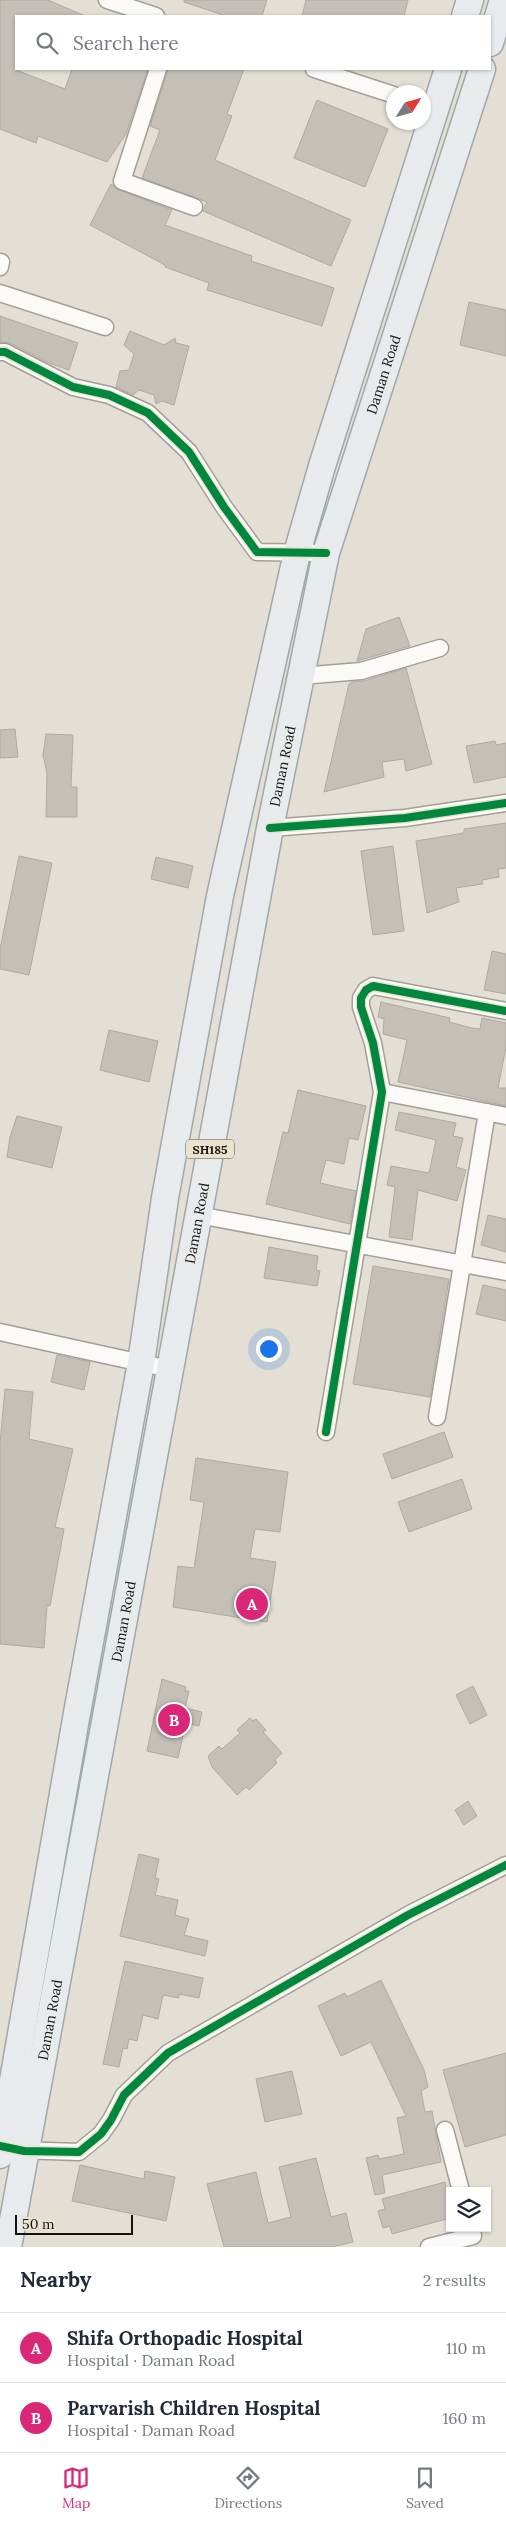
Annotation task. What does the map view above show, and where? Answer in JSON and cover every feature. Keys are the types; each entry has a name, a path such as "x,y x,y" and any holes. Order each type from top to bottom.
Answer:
{"main road":[{"path":"465,15 470,0"},
{"path":"491,40 503,0"},
{"path":"431,105 448,70"},
{"name":"Daman Road","path":"8,2247 7,2150 169,1370 270,828 326,553 482,70"},
{"path":"7,2150 77,1713 141,1363 164,1198 218,906 297,552 423,130"}],"street":[{"path":"106,0 153,15"},
{"path":"158,70 122,181 194,207"},
{"path":"317,70 386,92"},
{"path":"0,293 105,327"},
{"path":"0,352 5,352 73,387 109,395 148,413 189,452 224,507 257,552 326,553"},
{"path":"301,676 361,671 440,648"},
{"path":"270,828 405,818 506,803"},
{"path":"326,1432 382,1092 373,1043 360,1007 361,998 366,990 374,986 506,1011"},
{"path":"382,1092 506,1116"},
{"path":"437,1417 487,1112"},
{"path":"198,1215 506,1272"},
{"path":"0,1332 169,1370"},
{"path":"7,2150 79,2152 100,2134 111,2120 124,2095 168,2053 408,1915 506,1865"},
{"path":"445,2130 460,2187"},
{"path":"429,2247 474,2236 472,2232"}],"building":[{"path":"0,0 48,0 83,15 15,15 15,70 65,89 72,70 148,70 126,134 107,162 38,136 36,143 0,129"},
{"path":"184,0 267,0 262,15 223,15 184,2"},
{"path":"306,0 408,0 404,15 302,15"},
{"path":"168,70 244,70 227,114 232,116 215,160 351,220 331,266 203,211 207,202 142,178 160,130 150,126"},
{"path":"317,100 388,130 365,187 294,158"},
{"path":"111,184 119,190 172,210 165,225 252,256 251,261 334,288 322,326 207,290 209,283 165,267 165,265 90,225"},
{"path":"469,302 506,310 506,356 460,345"},
{"path":"0,316 78,343 69,370 49,363 10,343 0,342"},
{"path":"130,331 164,345 175,338 176,343 189,346 174,405 162,401 156,404 154,395 139,390 133,395 116,387 120,371 129,370 134,354 124,345"},
{"path":"399,617 410,646 357,661 366,629"},
{"path":"406,668 432,764 406,771 404,759 382,762 384,777 324,792 349,684"},
{"path":"15,729 18,757 0,758 0,730"},
{"path":"46,734 73,735 71,787 77,787 77,817 46,817 47,773 43,755"},
{"path":"495,741 496,745 506,743 506,777 474,783 466,746"},
{"path":"506,823 506,868 498,869 499,877 482,880 483,884 456,888 459,902 427,913 416,841 464,833 464,829"},
{"path":"393,846 404,931 373,935 361,851"},
{"path":"19,856 52,863 29,975 0,969 0,949"},
{"path":"156,857 193,866 188,888 151,879"},
{"path":"492,951 506,954 506,994 484,990"},
{"path":"381,1002 450,1018 449,1022 472,1028 480,1029 482,1018 506,1023 506,1047 498,1088 506,1088 506,1106 398,1082 407,1040 383,1034 384,1019 378,1017"},
{"path":"109,1030 158,1041 149,1082 100,1070"},
{"path":"298,1090 366,1106 358,1140 349,1138 344,1164 326,1160 320,1183 356,1191 350,1224 266,1204 283,1132 288,1133"},
{"path":"399,1112 456,1123 453,1136 463,1138 456,1167 466,1170 457,1201 418,1190 412,1240 389,1237 395,1187 387,1185 391,1166 429,1173 436,1140 395,1130"},
{"path":"17,1116 62,1127 52,1168 7,1157 10,1137"},
{"path":"488,1215 506,1219 506,1252 481,1245"},
{"path":"269,1247 318,1256 316,1270 320,1271 317,1286 264,1278"},
{"path":"373,1266 449,1279 430,1397 353,1384"},
{"path":"483,1285 506,1290 506,1321 476,1314"},
{"path":"57,1355 90,1362 84,1390 51,1382"},
{"path":"5,1389 33,1392 29,1439 73,1449 55,1527 64,1529 50,1606 47,1605 44,1648 0,1644 0,1443"},
{"path":"444,1432 453,1457 392,1479 383,1454"},
{"path":"196,1458 288,1472 280,1532 255,1529 250,1558 276,1562 267,1622 173,1607 178,1566 194,1568 204,1502 190,1500"},
{"path":"462,1479 472,1509 409,1532 398,1502"},
{"path":"162,1679 186,1687 185,1691 189,1691 185,1708 202,1712 199,1726 186,1723 178,1758 147,1751"},
{"path":"473,1686 487,1715 470,1724 456,1695"},
{"path":"250,1718 253,1721 256,1719 266,1730 263,1732 282,1753 275,1760 277,1763 249,1790 246,1787 237,1795 212,1767 208,1756 219,1746 222,1749 240,1733 237,1730"},
{"path":"468,1801 477,1816 464,1825 455,1810"},
{"path":"139,1854 159,1859 155,1878 159,1879 155,1895 178,1900 175,1915 189,1919 184,1935 208,1941 205,1956 120,1936"},
{"path":"125,1961 203,1978 199,1998 179,1994 179,1998 163,1995 158,2019 143,2015 137,2041 129,2039 127,2049 123,2048 119,2067 103,2064"},
{"path":"381,1980 424,2070 428,2087 421,2091 425,2112 432,2111 441,2162 382,2175 385,2193 375,2195 366,2158 378,2155 379,2159 404,2154 397,2118 406,2116 371,2042 341,2056 318,2006 345,1993 347,1997"},
{"path":"506,2053 506,2135 465,2147 443,2070"},
{"path":"292,2071 302,2114 265,2122 256,2079"},
{"path":"316,2158 331,2217 346,2213 353,2242 332,2247 224,2247 207,2184 256,2172 268,2223 291,2217 279,2167"},
{"path":"80,2165 144,2179 145,2171 175,2177 166,2221 72,2201"},
{"path":"445,2182 446,2219 392,2234 390,2226 383,2228 378,2211 385,2209 382,2199"}],"cycle path":[{"path":"0,352 5,352 73,387 109,395 148,413 189,452 224,507 257,552 326,553"},
{"path":"270,828 405,818 506,803"},
{"path":"326,1432 382,1092 373,1043 361,1007 361,998 366,990 373,986 506,1011"},
{"path":"0,2146 24,2151 79,2152 101,2134 111,2120 124,2095 168,2053 408,1915 506,1865"}],"place":[{"name":"Shifa Orthopadic Hospital","path":"252,1604"},
{"name":"Parvarish Children Hospital","path":"174,1720"}]}
